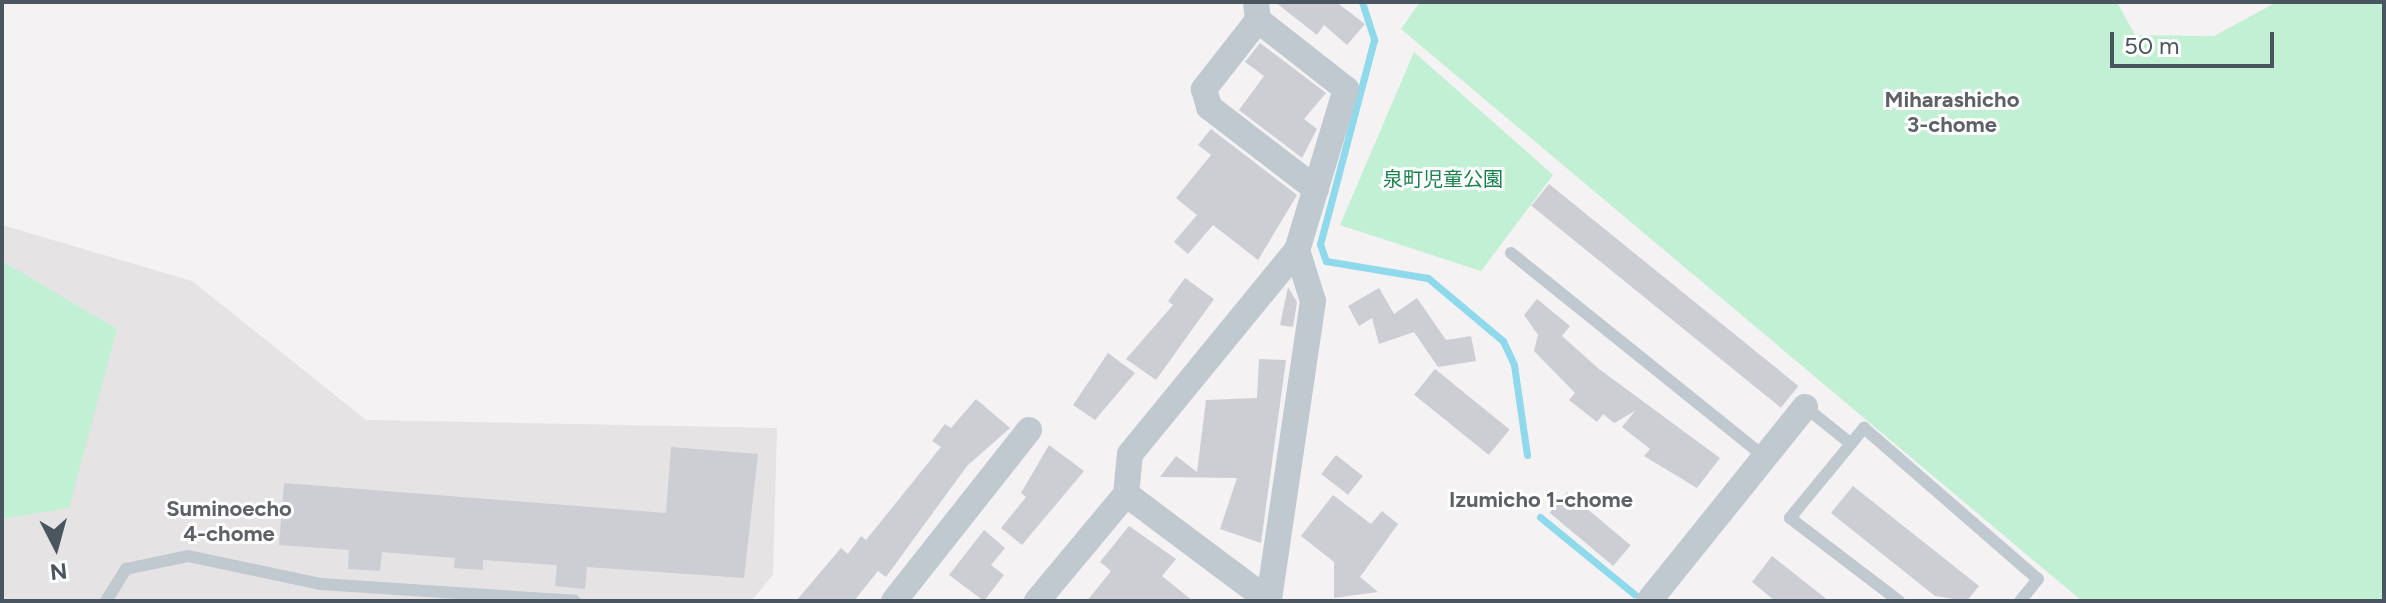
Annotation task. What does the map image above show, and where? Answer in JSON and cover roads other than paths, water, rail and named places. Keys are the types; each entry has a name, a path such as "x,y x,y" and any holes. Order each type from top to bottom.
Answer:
{"street":[{"path":"1037,601 1126,494 1130,454 1297,250 1316,189 1346,89 1257,11 1204,89 1209,107 1316,189"},
{"path":"1126,494 1269,601 1313,301 1297,250"},
{"path":"1649,601 1805,407"},
{"path":"894,601 1029,430"}],"lane":[{"path":"1511,253 1765,457"},
{"path":"1805,407 1850,443"},
{"path":"1899,601 1790,518 1864,428 2038,579 2020,601"},
{"path":"106,601 126,569 188,556 321,584 574,601"}],"waterway":[{"path":"1362,2 1374,40 1320,244 1326,261 1428,278 1503,341 1514,365 1527,455"},
{"path":"1540,517 1634,594"}],"district":[{"name":"Miharashicho 3-chome","path":"1952,112"},
{"name":"Izumicho 1-chome","path":"1541,500"},
{"name":"Suminoecho 4-chome","path":"229,520"}],"park label":[{"name":"泉町児童公園","path":"1443,179"}]}
